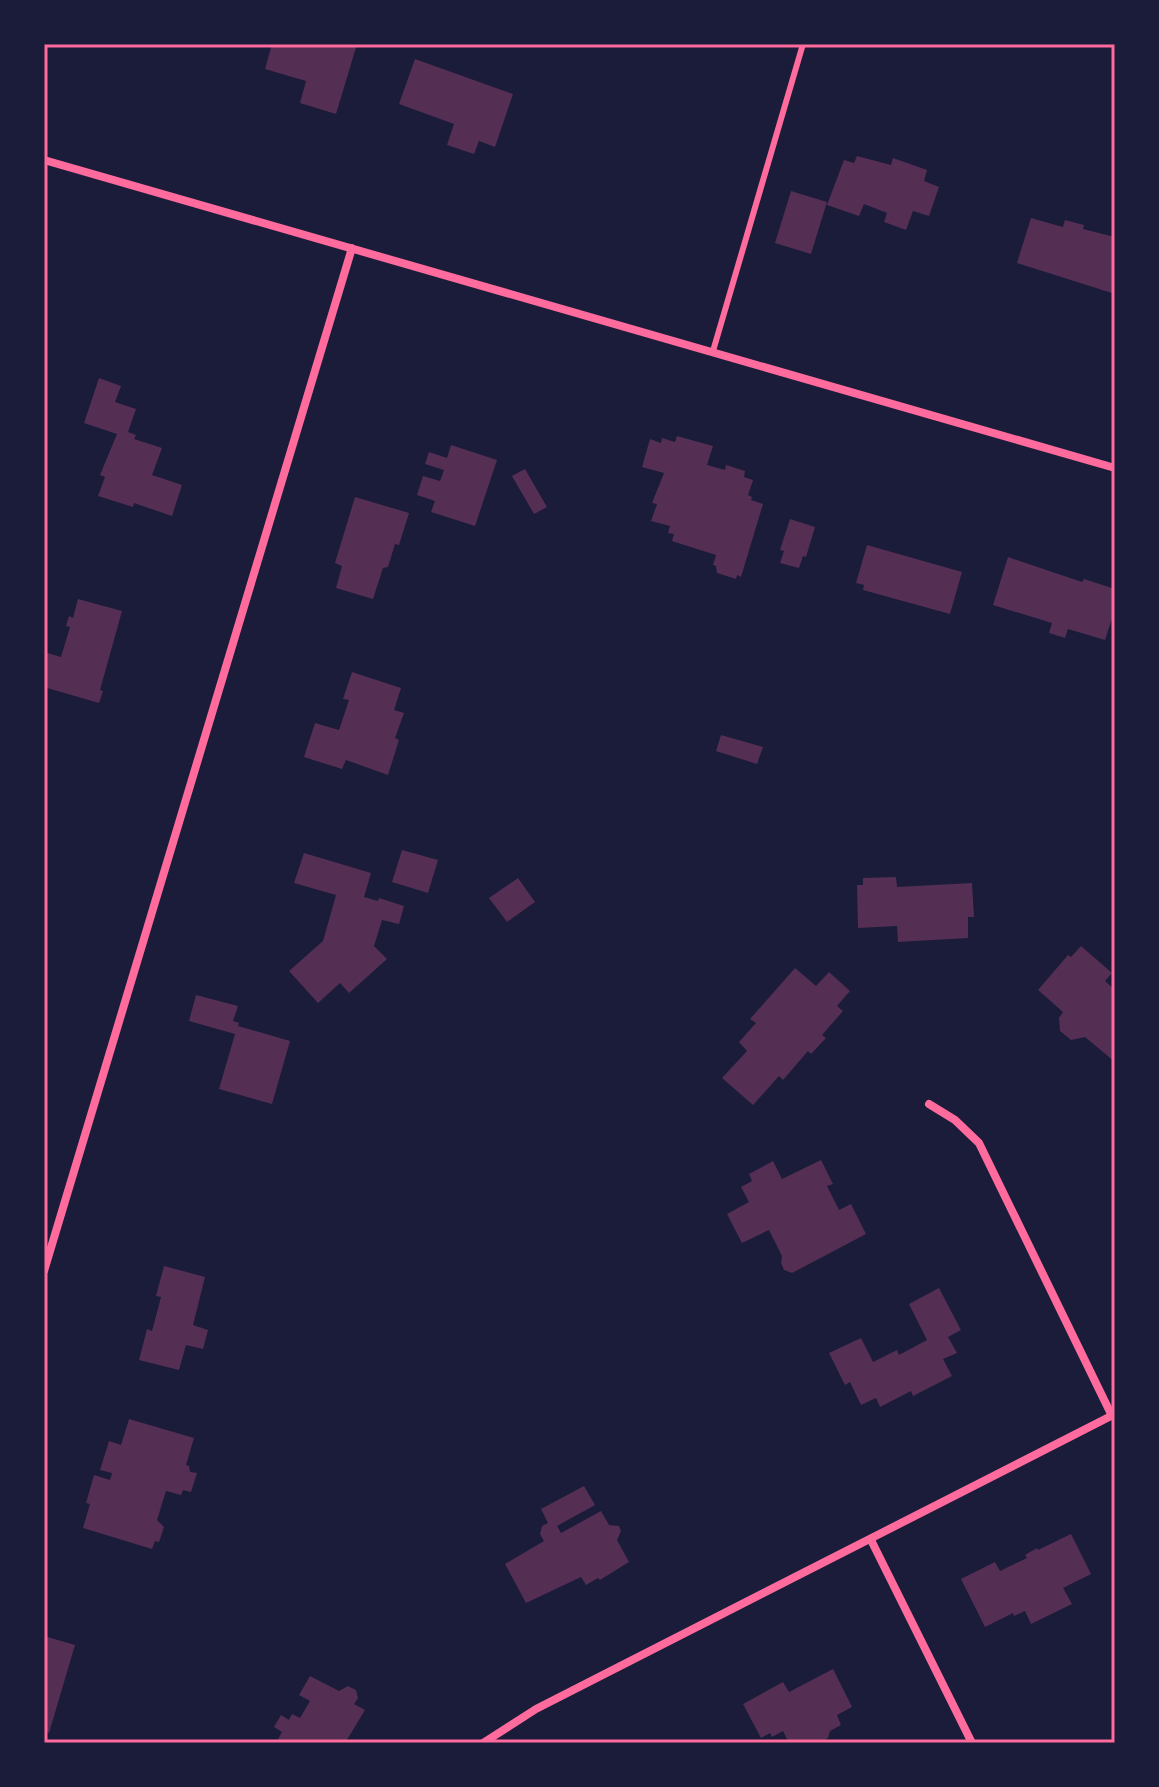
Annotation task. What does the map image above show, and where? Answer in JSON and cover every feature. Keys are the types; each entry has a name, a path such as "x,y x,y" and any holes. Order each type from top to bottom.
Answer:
{"street":[{"path":"44,160 1115,468"},
{"path":"44,1271 352,248"},
{"path":"483,1743 536,1709 1114,1415 979,1143 955,1120 929,1104"},
{"path":"871,1540 972,1743"}],"lane":[{"path":"713,351 803,44"}],"building":[{"path":"272,44 357,44 336,114 300,103 306,81 265,69"},
{"path":"415,59 513,94 495,147 479,141 474,154 447,145 454,124 399,104"},
{"path":"857,156 891,165 893,158 927,170 924,181 939,187 929,216 913,211 906,230 884,222 887,213 864,204 859,216 827,205 844,160 854,163"},
{"path":"791,191 827,202 811,254 775,243"},
{"path":"1031,218 1063,227 1065,220 1084,225 1083,229 1115,237 1115,294 1017,263"},
{"path":"99,378 121,386 115,402 136,409 128,432 136,435 134,439 162,448 152,475 182,485 172,516 134,503 133,507 98,496 105,477 100,475 117,434 84,423"},
{"path":"677,436 713,446 707,465 725,470 726,465 745,471 744,477 753,480 748,495 752,497 751,500 763,504 741,577 737,575 736,579 717,573 713,565 716,555 672,541 674,534 668,533 670,526 651,521 657,504 652,503 664,473 642,467 650,439 661,443 662,438 675,442"},
{"path":"451,445 497,460 475,526 431,512 435,501 417,495 423,476 440,481 444,470 425,464 429,452 447,458"},
{"path":"525,469 547,507 534,514 512,476"},
{"path":"355,497 409,513 399,545 395,544 388,567 383,568 373,599 336,588 342,566 335,563"},
{"path":"790,519 815,527 806,557 803,556 799,568 780,563 784,551 780,550"},
{"path":"867,545 962,572 950,614 863,590 864,585 856,583"},
{"path":"1008,557 1082,582 1084,579 1115,589 1115,609 1105,640 1068,629 1065,638 1049,633 1052,623 993,605"},
{"path":"78,599 122,611 99,703 44,687 44,652 61,657 70,627 66,626 69,616 73,618"},
{"path":"352,672 401,688 394,710 404,713 395,738 399,740 388,775 346,760 342,769 304,757 315,723 339,730 349,700 343,699"},
{"path":"721,735 763,747 757,764 716,751"},
{"path":"402,850 438,860 428,893 392,882"},
{"path":"304,853 371,873 364,897 404,906 399,924 382,920 374,946 387,959 349,993 340,983 318,1003 289,971 323,941 336,895 294,883"},
{"path":"896,877 897,887 972,883 974,917 968,917 968,938 898,942 897,926 858,928 857,885 863,885 863,878"},
{"path":"518,878 535,902 507,922 489,898"},
{"path":"1081,946 1112,973 1105,981 1115,990 1115,1062 1085,1037 1071,1040 1060,1031 1059,1018 1063,1012 1038,990 1068,955 1071,957"},
{"path":"795,968 816,986 829,972 850,991 837,1006 843,1011 822,1035 826,1038 811,1054 808,1051 783,1080 779,1076 753,1105 722,1078 747,1051 739,1042 756,1023 750,1019"},
{"path":"196,995 238,1006 233,1021 239,1023 238,1026 290,1041 272,1104 219,1089 235,1034 189,1021"},
{"path":"821,1160 833,1184 827,1186 839,1210 851,1204 866,1234 792,1273 784,1270 782,1256 769,1230 742,1243 727,1214 749,1202 741,1187 752,1181 749,1174 773,1161 782,1179"},
{"path":"164,1266 205,1277 193,1325 208,1330 203,1349 186,1345 179,1370 139,1360 147,1329 152,1331 161,1297 156,1296"},
{"path":"939,1288 961,1330 948,1337 957,1353 943,1359 952,1376 913,1396 911,1391 880,1407 876,1398 861,1405 850,1382 845,1385 829,1353 861,1338 873,1362 897,1350 899,1355 927,1340 909,1304"},
{"path":"129,1419 194,1438 186,1465 190,1472 197,1473 191,1492 183,1490 181,1495 166,1491 157,1520 164,1527 159,1542 155,1541 152,1549 83,1528 94,1475 110,1480 112,1473 100,1470 109,1441 121,1445"},
{"path":"584,1486 595,1505 557,1526 561,1533 601,1511 609,1525 619,1526 621,1531 617,1540 629,1562 600,1580 598,1578 586,1585 581,1577 526,1603 505,1564 544,1541 540,1534 542,1526 548,1523 541,1509"},
{"path":"1071,1534 1091,1574 1063,1588 1072,1604 1031,1624 1025,1611 1014,1616 1013,1613 985,1627 961,1579 995,1562 1000,1571 1027,1558 1025,1555 1037,1548"},
{"path":"44,1636 75,1645 49,1733 44,1731"},
{"path":"833,1669 852,1707 837,1715 841,1725 830,1731 828,1738 819,1743 789,1743 783,1731 761,1738 743,1704 783,1682 789,1692"},
{"path":"310,1676 339,1691 348,1686 356,1690 358,1698 354,1704 365,1710 345,1743 276,1743 282,1732 274,1727 281,1715 289,1720 292,1714 300,1718 310,1701 299,1695"}]}
